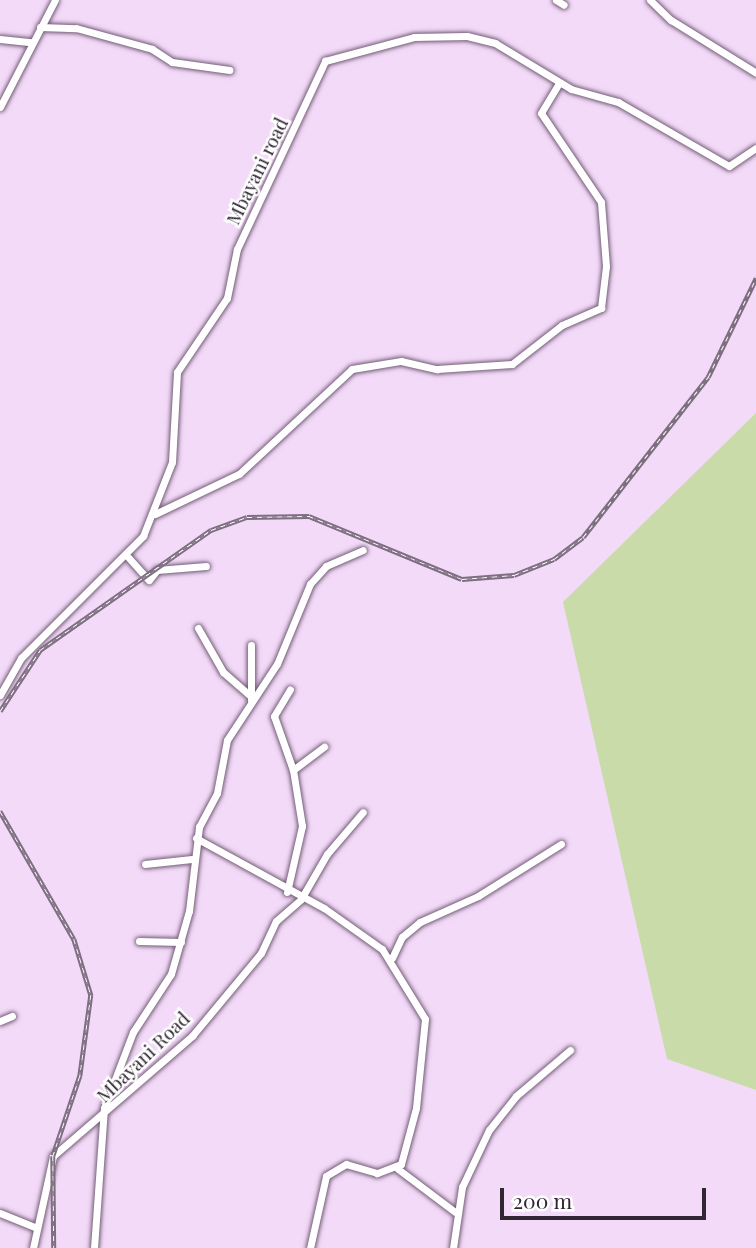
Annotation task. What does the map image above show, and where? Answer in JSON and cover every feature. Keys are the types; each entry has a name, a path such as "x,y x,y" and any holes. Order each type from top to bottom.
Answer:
{"street":[{"path":"0,107 31,42 55,0"},
{"path":"555,0 564,5"},
{"path":"650,0 671,20 756,74"},
{"path":"40,27 76,28 152,49 172,62 229,70"},
{"name":"Mbayani road","path":"0,695 29,650 128,557 152,516 172,462 177,372 227,299 237,249 296,131 320,65 351,50 459,34 495,43 559,83 609,98 729,166 756,148"},
{"path":"0,39 31,42"},
{"path":"152,516 170,502 239,474 352,369 401,361 437,369 512,364 562,325 601,308 606,280 601,202 541,113 559,83"},
{"path":"94,1248 102,1118 125,1049 166,985 181,942 196,838 217,793 227,740 251,699 277,664 310,584 326,566 362,550"},
{"path":"128,557 149,580 158,570 206,566"},
{"path":"198,628 223,672 251,699"},
{"path":"251,645 251,699"},
{"path":"287,892 302,831 293,770 274,716 290,690"},
{"path":"293,770 324,747"},
{"name":"Mbayani Road","path":"33,1248 53,1156 102,1118 191,1036 261,953 283,911 301,899 327,854 363,812"},
{"path":"196,838 287,892 340,918 392,958 426,1027 416,1108 398,1169"},
{"path":"392,958 402,937 420,922 478,896 561,844"},
{"path":"145,864 192,859"},
{"path":"139,941 181,942"},
{"path":"0,1021 12,1016"},
{"path":"453,1248 455,1212 498,1116 570,1051"},
{"path":"310,1248 326,1176 346,1164 377,1172 398,1169 455,1212"},
{"path":"0,1213 37,1228"}],"green space":[{"path":"756,413 756,1090 667,1059 563,602"}],"railway":[{"path":"0,711 40,650 211,530 247,517 309,516 462,579 514,575 554,559 583,537 708,377 756,278"},
{"path":"0,811 74,939 91,995 80,1076 53,1156 54,1248"}]}
